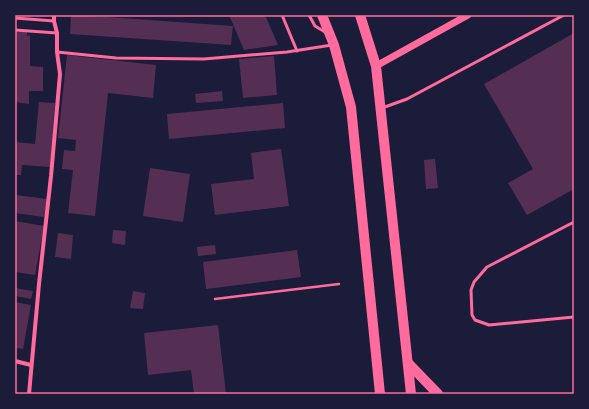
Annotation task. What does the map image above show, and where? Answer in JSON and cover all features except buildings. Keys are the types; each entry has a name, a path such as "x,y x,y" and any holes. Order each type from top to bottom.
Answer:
{"main road":[{"path":"322,15 332,40 351,107 380,394"},
{"path":"360,15 376,66 411,394"},
{"path":"408,363 438,394"}],"street":[{"path":"29,394 60,74 54,15"},
{"path":"376,66 468,15"},
{"path":"15,361 31,364"}],"lane":[{"path":"282,15 297,51"},
{"path":"309,15 315,26 332,40"},
{"path":"381,108 407,99 564,15"},
{"path":"15,18 54,21"},
{"path":"15,30 56,33"},
{"path":"57,52 116,58 204,60 297,51 332,40"},
{"path":"574,222 487,267 474,282 471,290 472,315 475,320 489,325 574,317"}],"path":[{"path":"216,299 339,284"}]}
